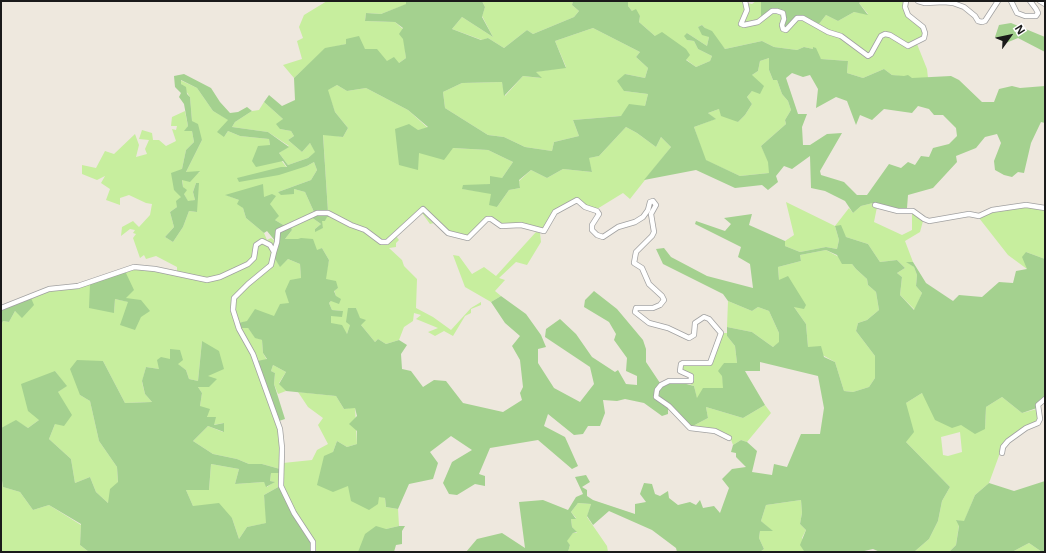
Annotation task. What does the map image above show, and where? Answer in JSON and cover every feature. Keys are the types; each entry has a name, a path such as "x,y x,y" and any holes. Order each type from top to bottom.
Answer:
{"street":[{"path":"745,1 747,10 741,24 744,25 758,22 772,11 777,10 783,12 783,29 786,30 797,18 803,18 828,32 840,36 868,56 871,54 881,36 885,34 890,35 908,46 924,38 925,33 923,27 908,15 905,7 906,1"},
{"path":"918,1 925,3 953,3 964,7 975,16 978,21 982,22 985,21 998,1"},
{"path":"1012,1 1018,13 1024,16 1036,16 1038,13 1030,1"},
{"path":"1040,1 1045,4"},
{"path":"313,552 313,542 294,512 281,486 282,448 280,429 253,354 239,329 233,310 234,298 271,264 277,242 278,231 317,213 328,213 351,225 365,230 382,242 387,242 423,209 448,233 468,238 487,219 491,219 501,226 521,224 544,231 555,212 578,200 585,207 597,211 599,214 592,225 592,230 597,235 603,237 618,227 635,222 643,217 648,210 650,202 653,201 656,205 651,214 654,232 636,252 634,263 644,270 649,284 662,296 664,300 660,305 653,308 636,308 635,312 649,323 668,328 689,338 694,335 695,323 704,317 709,319 721,333 710,363 680,364 680,371 691,376 691,381 669,381 657,390 656,397 669,406 690,428 715,431 729,438"},
{"path":"875,205 898,211 913,211 924,220 929,221 969,214 979,216 992,210 1026,205 1045,208"},
{"path":"1,308 49,289 78,286 134,267 155,269 207,280 220,277 248,264 254,258 256,245 262,241 270,245 274,252"},
{"path":"1002,454 1003,448 1008,441 1026,428 1038,423 1040,419 1038,405 1045,399"}],"green space":[{"path":"327,1 406,1 407,4 381,14 366,13 365,21 395,22 403,29 406,58 399,63 387,61 365,49 346,44 325,49 294,78 283,65 302,59 297,41 303,38 299,27 304,15"},
{"path":"406,1 482,1 485,7 482,17 493,37 462,17 452,29 481,40 488,38 504,48 527,30 533,34 574,17 579,11 572,5 573,1 628,1 628,6 632,11 636,9 640,16 639,22 655,36 662,32 686,49 690,55 686,60 696,67 710,61 712,56 698,49 694,41 687,40 684,36 687,33 707,46 709,37 702,35 698,27 702,25 712,31 725,49 762,41 774,47 797,50 804,47 813,49 813,47 816,48 821,59 848,61 847,73 863,78 884,69 892,75 908,75 912,78 951,76 959,80 982,102 994,102 999,89 1012,86 1020,88 1045,86 1045,123 1041,122 1031,143 1024,173 1018,172 1012,177 995,170 994,161 1001,143 997,134 985,137 976,148 956,156 957,162 933,188 908,195 907,208 898,209 873,203 861,206 853,213 845,201 825,191 811,188 810,156 792,169 784,166 776,176 778,182 768,190 762,185 735,188 696,170 644,180 671,147 661,137 656,147 626,127 599,156 589,158 592,172 563,169 547,178 531,170 519,180 520,188 509,190 497,207 489,205 491,194 462,189 463,185 490,184 490,176 502,178 513,162 488,150 453,148 444,160 419,153 418,170 399,165 395,129 409,124 418,130 428,127 408,110 366,88 347,91 337,85 328,90 335,112 348,128 343,137 323,135 328,212 314,212 305,192 294,189 294,194 281,195 278,192 311,180 317,170 314,162 307,166 279,175 239,182 237,178 281,167 287,167 283,161 256,167 252,161 258,146 270,145 269,139 240,136 228,131 224,137 217,132 228,120 213,111 197,88 181,80 181,84 186,87 187,94 190,97 192,121 198,124 202,140 186,172 200,171 190,182 182,180 183,187 187,190 184,194 188,201 195,200 193,192 196,183 199,183 197,212 189,211 183,227 173,242 165,237 174,227 170,212 177,207 176,201 181,197 174,190 171,173 182,169 186,150 194,142 192,131 184,131 188,126 184,104 179,97 181,93 175,87 174,76 184,74 211,88 220,102 230,113 238,112 247,107 252,111 235,122 232,127 268,132 289,147 279,153 288,165 308,158 315,152 310,143 302,152 288,140 294,136 291,131 280,129 276,124 283,119 264,102 269,95 282,106 295,100 294,78 325,48 346,44 346,39 359,36 365,49 377,49 387,61 394,57 399,63 406,58 403,39 399,34 403,28 395,22 365,21 366,13 381,14 406,4","holes":["593,28 640,52 636,57 648,68 645,78 625,74 617,81 624,91 648,94 645,106 629,104 621,116 573,120 579,136 554,142 552,151 525,147 504,137 488,135 445,108 443,92 462,83 502,82 504,96 523,76 542,78 536,72 566,68 555,41","769,58 769,70 773,80 777,80 782,94 788,101 791,110 785,120 786,124 761,146 768,162 769,173 740,176 706,160 694,127 716,119 708,113 719,109 721,116 738,122 745,115 752,104 747,97 752,91 760,94 764,86 752,75 758,71 760,61","792,73 803,77 810,75 818,89 816,108 836,97 847,101 856,125 860,115 872,120 884,109 912,113 918,106 929,109 934,115 943,115 956,128 957,136 949,144 933,148 929,157 921,156 915,165 908,162 901,168 889,164 867,195 857,195 844,182 821,175 820,171 842,133 827,134 810,145 803,145 802,127 807,114 798,114 786,78"]},
{"path":"482,1 573,1 572,5 579,11 574,17 533,34 527,30 504,48 488,38 482,40 452,29 462,17 493,37 482,16 485,7"},
{"path":"628,1 743,1 745,9 740,25 744,27 777,12 800,19 840,37 863,56 868,58 882,37 885,35 889,36 907,47 917,44 927,69 928,78 912,78 892,75 884,69 863,78 847,73 848,61 821,59 813,49 804,47 797,50 774,47 762,41 725,49 702,25 698,27 709,37 707,46 687,33 687,40 694,41 698,49 712,56 710,61 696,67 639,22 640,16 632,11 628,6"},
{"path":"756,1 761,1 761,18 744,24 743,21 747,3 752,4"},
{"path":"761,1 862,1 859,3 868,15 854,12 838,21 826,15 819,24 800,16 785,28 783,25 786,19 778,9 761,18"},
{"path":"862,1 905,1 904,7 924,33 922,38 908,44 884,32 868,54 819,24 826,15 838,21 854,12 868,14 859,3"},
{"path":"1011,23 1045,37 1045,52 1018,38 1006,43 995,37 999,25"},
{"path":"593,28 640,52 636,57 648,68 645,78 625,74 624,91 648,94 645,106 621,116 573,120 579,136 554,142 552,151 525,147 504,137 488,135 445,108 443,92 462,83 502,82 505,96 523,76 541,78 535,72 566,67 555,41"},
{"path":"769,58 769,70 773,80 777,80 782,94 788,101 791,110 785,120 786,124 761,146 769,162 769,173 740,176 705,160 694,127 715,119 708,113 719,109 738,122 745,115 752,104 747,97 752,91 752,75 758,71 760,61"},
{"path":"180,80 197,88 213,111 229,120 224,137 228,131 240,136 269,139 270,145 287,168 238,178 307,166 314,162 317,170 311,180 278,192 294,194 294,189 305,192 314,212 285,226 275,220 270,204 264,197 226,195 239,200 246,218 264,233 267,240 271,238 276,242 274,248 271,244 261,239 252,257 247,262 220,276 207,279 177,273 177,267 156,256 146,259 144,255 140,258 133,238 136,234 133,233 135,230 130,229 121,236 122,227 133,221 139,227 150,215 152,204 146,203 129,195 120,198 120,205 106,200 110,189 101,183 105,176 97,180 82,174 82,165 96,168 105,151 114,154 135,134 139,145 136,157 147,154 145,149 149,140 139,139 142,130 152,133 153,140 159,140 166,146 176,141 172,129 176,130 177,126 171,126 172,117 185,111 188,126 185,131 192,131 194,142 186,150 182,169 181,197 177,207 170,212 174,227 165,237 173,242 183,227 189,211 197,212 196,183 193,192 195,200 188,202 184,194 182,179 200,172 186,172 202,140 192,121 190,97"},
{"path":"337,85 347,91 366,88 408,110 428,128 418,130 419,153 453,148 488,150 513,162 502,178 490,184 463,189 491,193 497,207 509,190 520,188 519,181 531,170 547,178 563,169 592,172 588,158 599,156 626,127 656,147 661,137 671,147 630,199 623,193 597,209 586,206 578,198 573,199 554,211 543,230 521,223 502,225 491,218 467,236 448,232 429,214 427,209 422,207 386,240 382,241 328,212 323,134 343,137 348,128 335,112 327,90"},
{"path":"264,102 283,119 280,129 291,131 294,136 288,140 302,152 310,143 316,152 308,158 288,165 279,153 289,146 268,132 232,127 235,122 252,111 259,110"},
{"path":"263,184 264,197 272,194 276,196 270,204 279,216 275,220 285,226 276,230 276,242 267,231 264,233 246,218 243,208 237,204 239,200 225,195"},
{"path":"786,202 835,226 839,240 837,249 826,247 800,252 785,246 785,241 794,235"},
{"path":"873,203 877,207 874,222 902,235 912,230 912,212 923,221 920,232 905,241 913,262 907,262 914,267 917,275 916,286 922,293 915,310 900,295 902,277 897,273 905,268 897,260 880,262 868,244 846,237 835,226 849,208 853,213 861,206"},
{"path":"1026,207 1045,210 1045,259 1026,252 1027,269 1008,255 979,218 992,212"},
{"path":"424,211 426,216 434,223 430,224 422,213 396,236 399,240 396,243 396,247 389,248 402,260 404,266 417,279 416,308 433,317 451,330 471,308 481,302 481,305 471,309 471,313 465,316 453,336 444,331 435,336 428,332 438,328 416,319 421,315 414,313 413,321 404,327 399,340 386,344 378,339 375,342 361,325 356,308 347,334 330,324 331,316 343,311 332,310 329,303 336,296 334,290 338,288 325,279 329,260 322,248 317,251 298,239 285,239 292,230 291,227 311,217 321,224 315,229 323,228 321,221 325,221 326,217 333,217 364,231 381,244"},
{"path":"317,214 333,217 327,217 325,221 322,221 323,228 315,232 315,229 321,224 311,217"},
{"path":"752,214 749,225 785,241 785,246 800,252 826,247 837,249 839,240 835,226 841,225 846,237 868,244 880,262 897,260 905,268 897,273 902,277 900,295 914,310 922,293 916,286 917,275 914,267 906,262 913,262 926,283 953,301 959,295 982,297 999,282 1013,283 1016,271 1027,269 1022,257 1026,252 1045,259 1045,398 1039,401 1037,408 1022,413 1002,397 986,407 985,429 975,434 961,425 952,428 935,420 922,393 906,403 914,432 906,442 950,487 942,501 938,521 929,539 914,552 880,552 873,549 860,552 804,551 800,545 806,530 800,524 802,513 801,500 766,505 761,521 773,531 760,531 759,538 764,549 760,552 677,552 676,548 652,530 609,511 593,525 587,516 591,504 578,503 571,512 576,519 571,519 572,527 577,532 573,533 567,541 570,545 568,552 466,552 477,539 502,533 525,548 519,502 543,500 568,510 576,497 583,494 575,477 586,475 590,482 582,487 587,490 587,496 593,500 635,514 635,504 646,502 640,494 644,483 652,484 655,494 660,496 668,491 669,498 678,505 690,502 696,505 700,500 703,508 714,506 720,513 729,488 722,479 732,469 746,467 736,457 736,453 731,452 733,445 741,440 747,442 757,451 752,472 772,475 774,464 787,467 801,434 820,434 824,408 818,376 760,362 760,371 745,371 765,405 743,418 706,407 708,418 691,427 657,394 662,386 675,381 694,386 697,398 703,388 723,388 722,376 718,371 724,363 737,363 735,346 727,336 727,327 752,332 773,347 779,342 779,333 769,311 758,307 752,311 728,301 723,294 663,264 656,249 664,248 671,257 707,276 753,288 750,264 738,257 741,247 695,224 696,221 725,231 731,224 724,218","holes":["826,250 837,255 842,264 852,264 867,279 868,285 876,292 879,310 867,320 858,323 856,331 875,356 875,378 869,387 853,392 844,391 835,362 824,357 821,346 808,347 806,324 794,307 804,309 806,305 788,276 779,280 778,267 801,261 800,255"]},
{"path":"291,227 292,230 285,239 313,239 317,250 322,248 329,260 326,279 336,281 338,288 334,291 336,296 341,299 339,304 331,301 329,303 332,310 343,311 342,317 331,316 331,323 342,325 347,334 350,325 346,322 348,308 356,308 360,318 366,320 361,325 375,342 378,339 386,344 399,340 407,345 401,354 402,369 411,371 423,387 434,380 446,381 463,403 503,412 522,400 520,393 523,387 520,360 512,346 520,336 505,323 491,302 501,296 526,314 541,335 546,347 538,349 538,363 554,388 580,402 594,384 590,367 545,337 546,329 560,319 576,334 592,357 615,372 618,370 626,384 637,385 637,376 626,371 627,358 614,340 616,334 609,322 584,307 585,300 594,291 617,309 643,340 646,349 646,362 660,383 655,389 655,398 668,407 668,414 662,416 644,403 625,399 617,401 603,400 605,413 600,426 588,426 583,434 574,435 548,414 544,426 565,437 578,466 572,469 538,440 490,448 479,474 485,476 485,486 475,484 457,495 449,494 443,483 452,462 472,450 451,436 430,452 438,463 433,479 409,484 398,509 386,507 385,498 379,497 378,504 369,510 351,501 348,486 333,492 317,485 324,456 333,452 337,441 347,447 357,444 357,431 349,424 357,416 355,408 344,409 336,396 286,391 279,384 286,372 273,365 271,371 275,373 274,384 285,419 279,421 257,361 267,359 263,353 262,340 255,338 248,328 240,328 238,323 247,321 255,309 274,316 280,304 289,303 285,291 290,280 301,278 300,264 288,259 280,267 275,259 275,253 279,232"},
{"path":"536,232 540,233 541,242 527,265 516,262 499,278 505,280 495,291 501,296 491,302 465,287 453,255 459,256 472,274 484,267 496,276"},
{"path":"262,243 269,246 272,252 270,264 232,298 231,311 252,355 279,429 281,448 280,469 262,464 249,464 237,459 213,454 193,441 208,426 223,432 224,423 213,425 200,406 202,393 198,387 207,376 202,341 198,381 189,379 186,370 170,359 159,369 146,367 142,382 145,394 152,402 125,403 103,361 80,395 90,401 99,441 117,467 118,483 108,503 96,492 90,477 75,483 71,459 49,439 55,424 58,392 66,386 55,371 39,420 28,428 16,421 1,428 1,325 3,321 9,322 15,311 22,317 31,298 50,290 90,284 114,313 115,299 129,302 141,317 126,298 125,271 134,268 207,282 249,265 258,246"},
{"path":"826,250 852,264 867,279 868,285 876,292 879,310 867,320 858,323 856,331 875,356 875,378 869,387 853,392 844,391 835,362 808,347 806,324 794,307 779,280 778,267 801,261 800,255"},
{"path":"275,259 280,266 288,259 300,264 301,278 289,303 275,317 238,323 234,310 235,299 249,284 273,266"},
{"path":"125,271 134,290 126,298 141,300 150,311 141,317 135,330 120,325 128,302 115,299 114,313 89,308 90,284"},
{"path":"31,298 34,305 22,318 15,311 9,322 3,321 1,325 1,310"},
{"path":"728,301 752,311 758,307 769,311 779,333 779,343 773,347 752,332 727,327"},
{"path":"240,328 248,328 255,337 262,340 263,353 267,360 257,361"},
{"path":"723,333 727,333 727,336 735,346 737,363 724,363 722,376 724,388 697,399 694,386 689,384 692,382 694,377 682,370 682,365 708,365"},
{"path":"202,341 219,351 224,369 208,376 217,379 209,387 198,387 202,393 200,406 210,409 207,417 216,417 214,425 224,423 224,432 208,426 193,441 213,454 237,459 249,464 262,464 280,469 280,473 271,473 270,481 275,482 266,487 264,482 235,484 239,469 211,464 209,490 186,490 193,506 219,503 232,518 239,539 247,527 266,523 264,495 280,486 312,542 312,552 89,552 80,545 81,524 49,505 33,510 20,492 3,487 1,474 1,428 16,420 28,428 39,420 28,411 21,384 55,371 67,386 58,392 72,415 64,426 55,424 49,439 71,459 75,483 90,477 96,492 108,503 110,489 118,482 117,467 99,441 90,401 80,395 70,369 77,360 103,361 125,403 152,402 145,394 142,381 146,367 159,369 157,360 161,357 170,359 170,349 180,350 183,360 178,364 186,370 189,379 198,381"},
{"path":"273,365 286,372 279,383 286,391 278,394 274,384 275,373 271,371"},
{"path":"298,392 336,396 344,409 355,407 357,444 347,447 337,441 333,452 348,486 385,498 386,507 398,509 399,526 386,529 358,552 315,552 315,541 296,512 283,485 283,463 312,460 317,450 328,444 318,425 323,418 308,407"},
{"path":"922,393 961,425 985,429 986,407 1002,397 1022,413 1037,409 1037,422 1004,442 989,483 975,495 964,522 957,520 959,525 956,545 949,552 914,552 929,539 938,521 942,501 950,487 906,442 906,403","holes":["960,432 962,452 948,456 943,455 941,437"]},
{"path":"765,405 771,413 747,442 741,440 733,445 730,437 716,430 691,427 708,418 706,407 743,418"},
{"path":"211,464 239,469 235,484 264,482 267,487 274,482 270,481 271,473 280,473 280,486 264,495 267,523 247,527 239,539 232,518 193,506 186,490 209,490"},
{"path":"1,474 3,487 20,492 33,510 49,505 81,525 80,545 89,552 1,552"},
{"path":"1045,481 1045,552 1042,552 1029,543 1012,552 949,552 956,545 959,526 956,520 964,521 975,495 989,483 1014,491"},
{"path":"801,500 802,513 800,524 806,530 802,538 809,550 807,552 760,552 764,549 759,538 760,531 772,531 761,521 766,505"},
{"path":"578,503 591,504 587,517 607,546 608,552 568,552 570,545 566,541 573,533 577,533 572,527 571,519 576,518 571,512"},
{"path":"376,526 386,529 405,526 402,531 402,544 396,545 394,552 358,552 365,534"},
{"path":"1029,543 1042,552 1012,552"}]}
